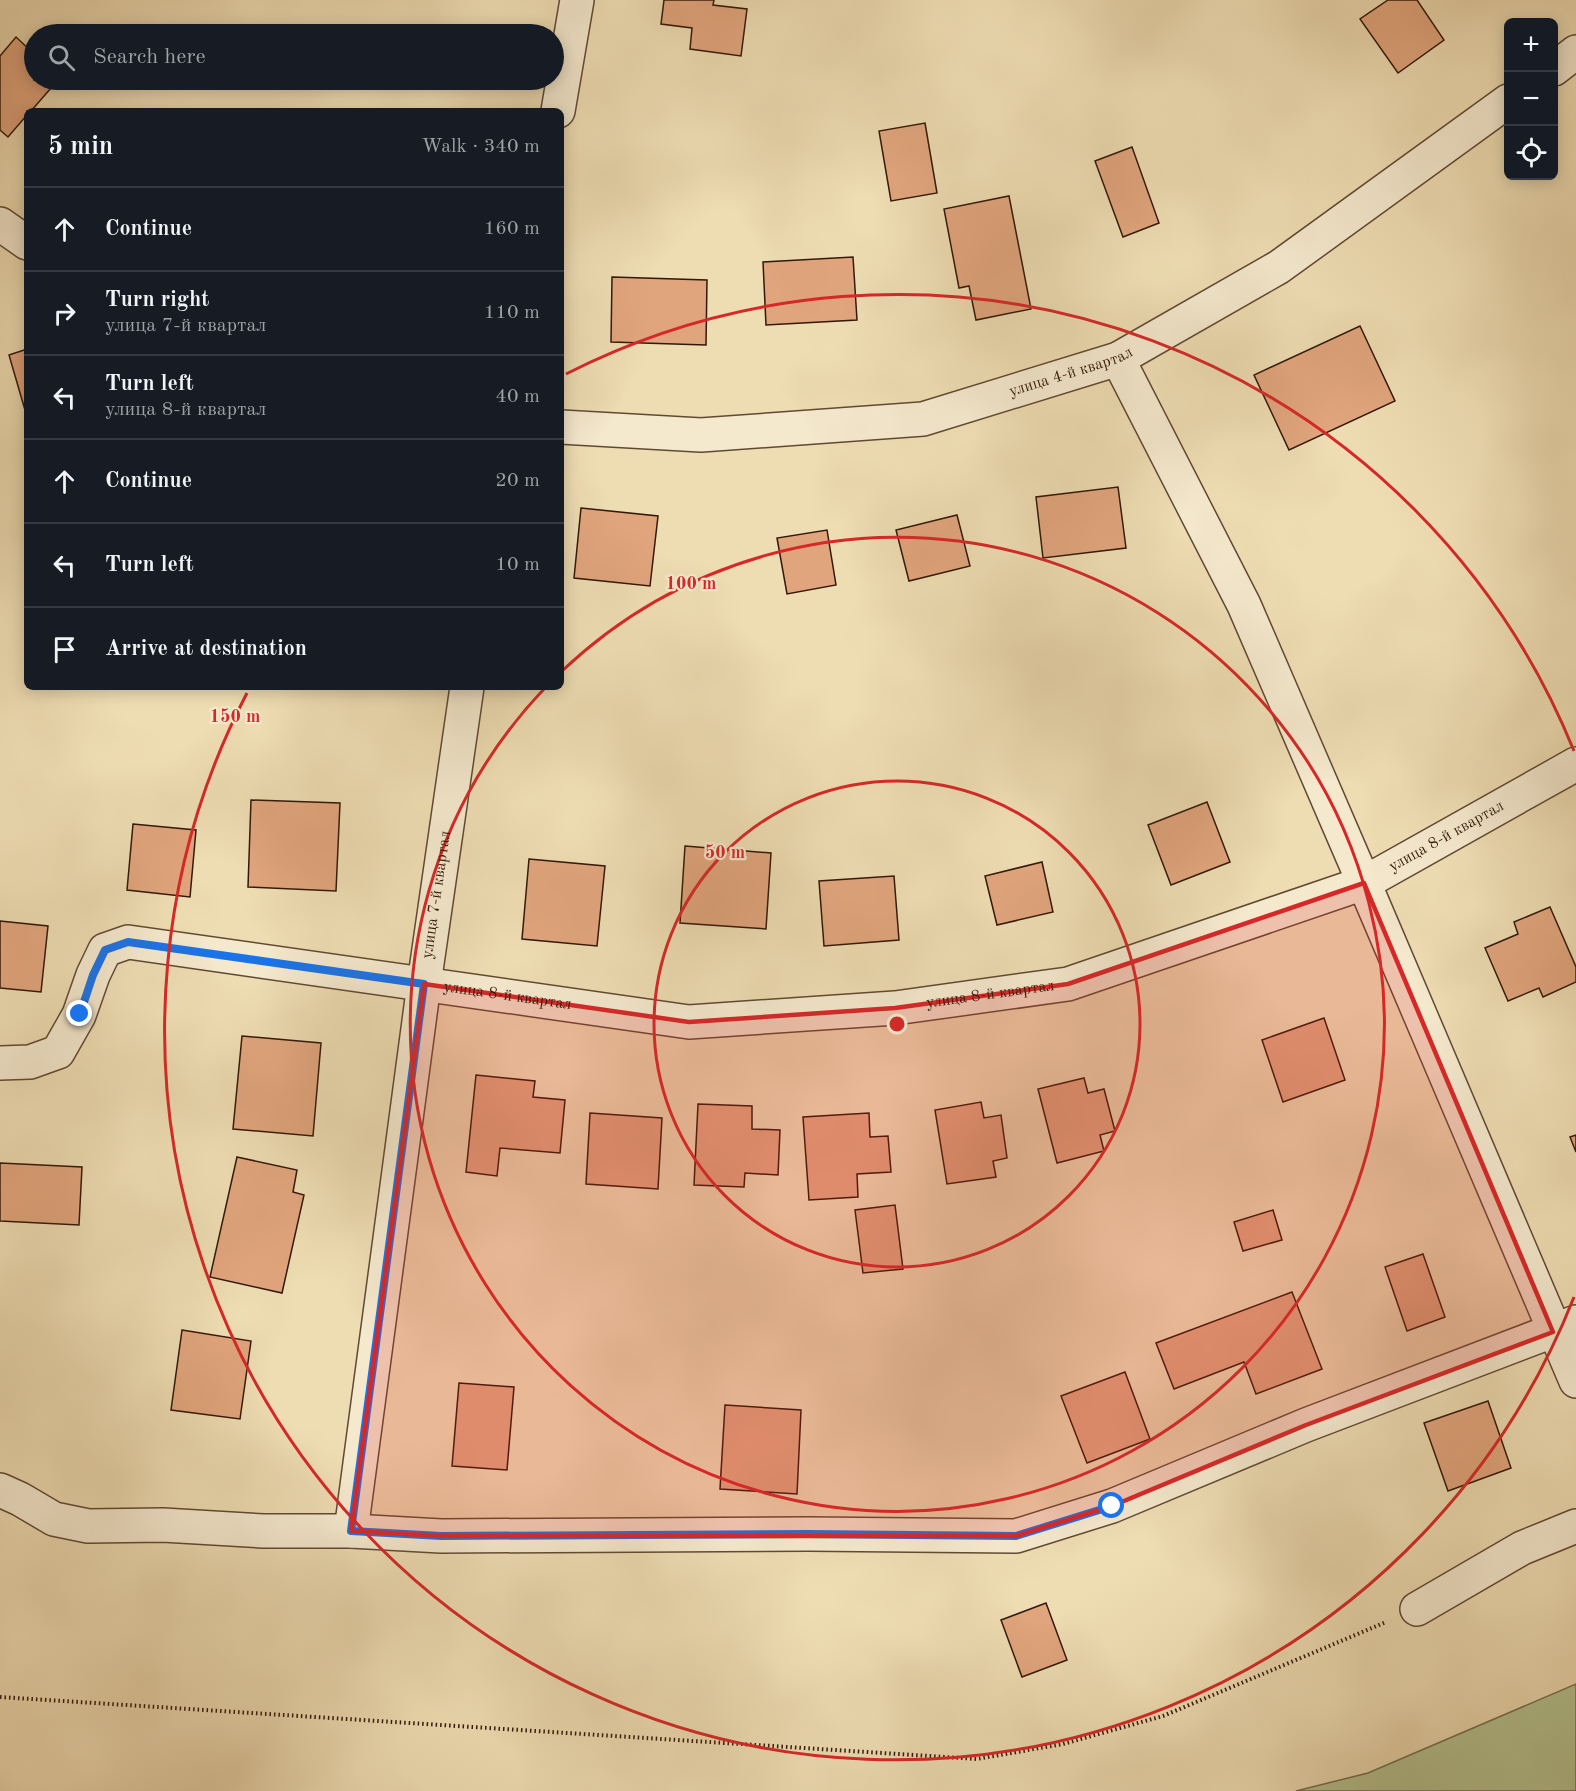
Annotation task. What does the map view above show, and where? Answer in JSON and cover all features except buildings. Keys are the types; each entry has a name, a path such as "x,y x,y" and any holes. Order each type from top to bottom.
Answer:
{"street":[{"path":"564,76 577,0"},
{"path":"1558,66 1576,52"},
{"path":"559,108 562,90"},
{"name":"улица 4-й квартал","path":"564,427 701,435 923,419 1118,359 1279,267 1504,105"},
{"path":"0,224 24,241"},
{"path":"1118,359 1244,605 1365,883 1565,1327 1576,1381"},
{"name":"улица 7-й квартал","path":"351,1531 424,984 467,690"},
{"name":"улица 8-й квартал","path":"0,1063 30,1062 58,1052 80,1014 93,975 105,950 128,942 689,1022 895,1008 1068,984 1365,883 1576,764"},
{"path":"0,1490 54,1519 88,1526 163,1525 263,1531 351,1531 441,1536 796,1534 1016,1536 1112,1506 1306,1425 1565,1327"},
{"path":"1417,1609 1522,1548 1576,1526"}],"path":[{"path":"0,1697 977,1759 1063,1744 1163,1716 1417,1609"}],"highlighted area":[{"path":"1364,883 1553,1332 1306,1425 1112,1506 1016,1536 441,1536 351,1531 424,984 689,1022 895,1008 1068,984"}],"green space":[{"path":"1576,1684 1576,1791 1296,1791 1368,1773"}],"route":[{"path":"80,1014 93,975 105,950 128,942 424,984 351,1531 441,1536 808,1534 1016,1536 1112,1506"}]}
